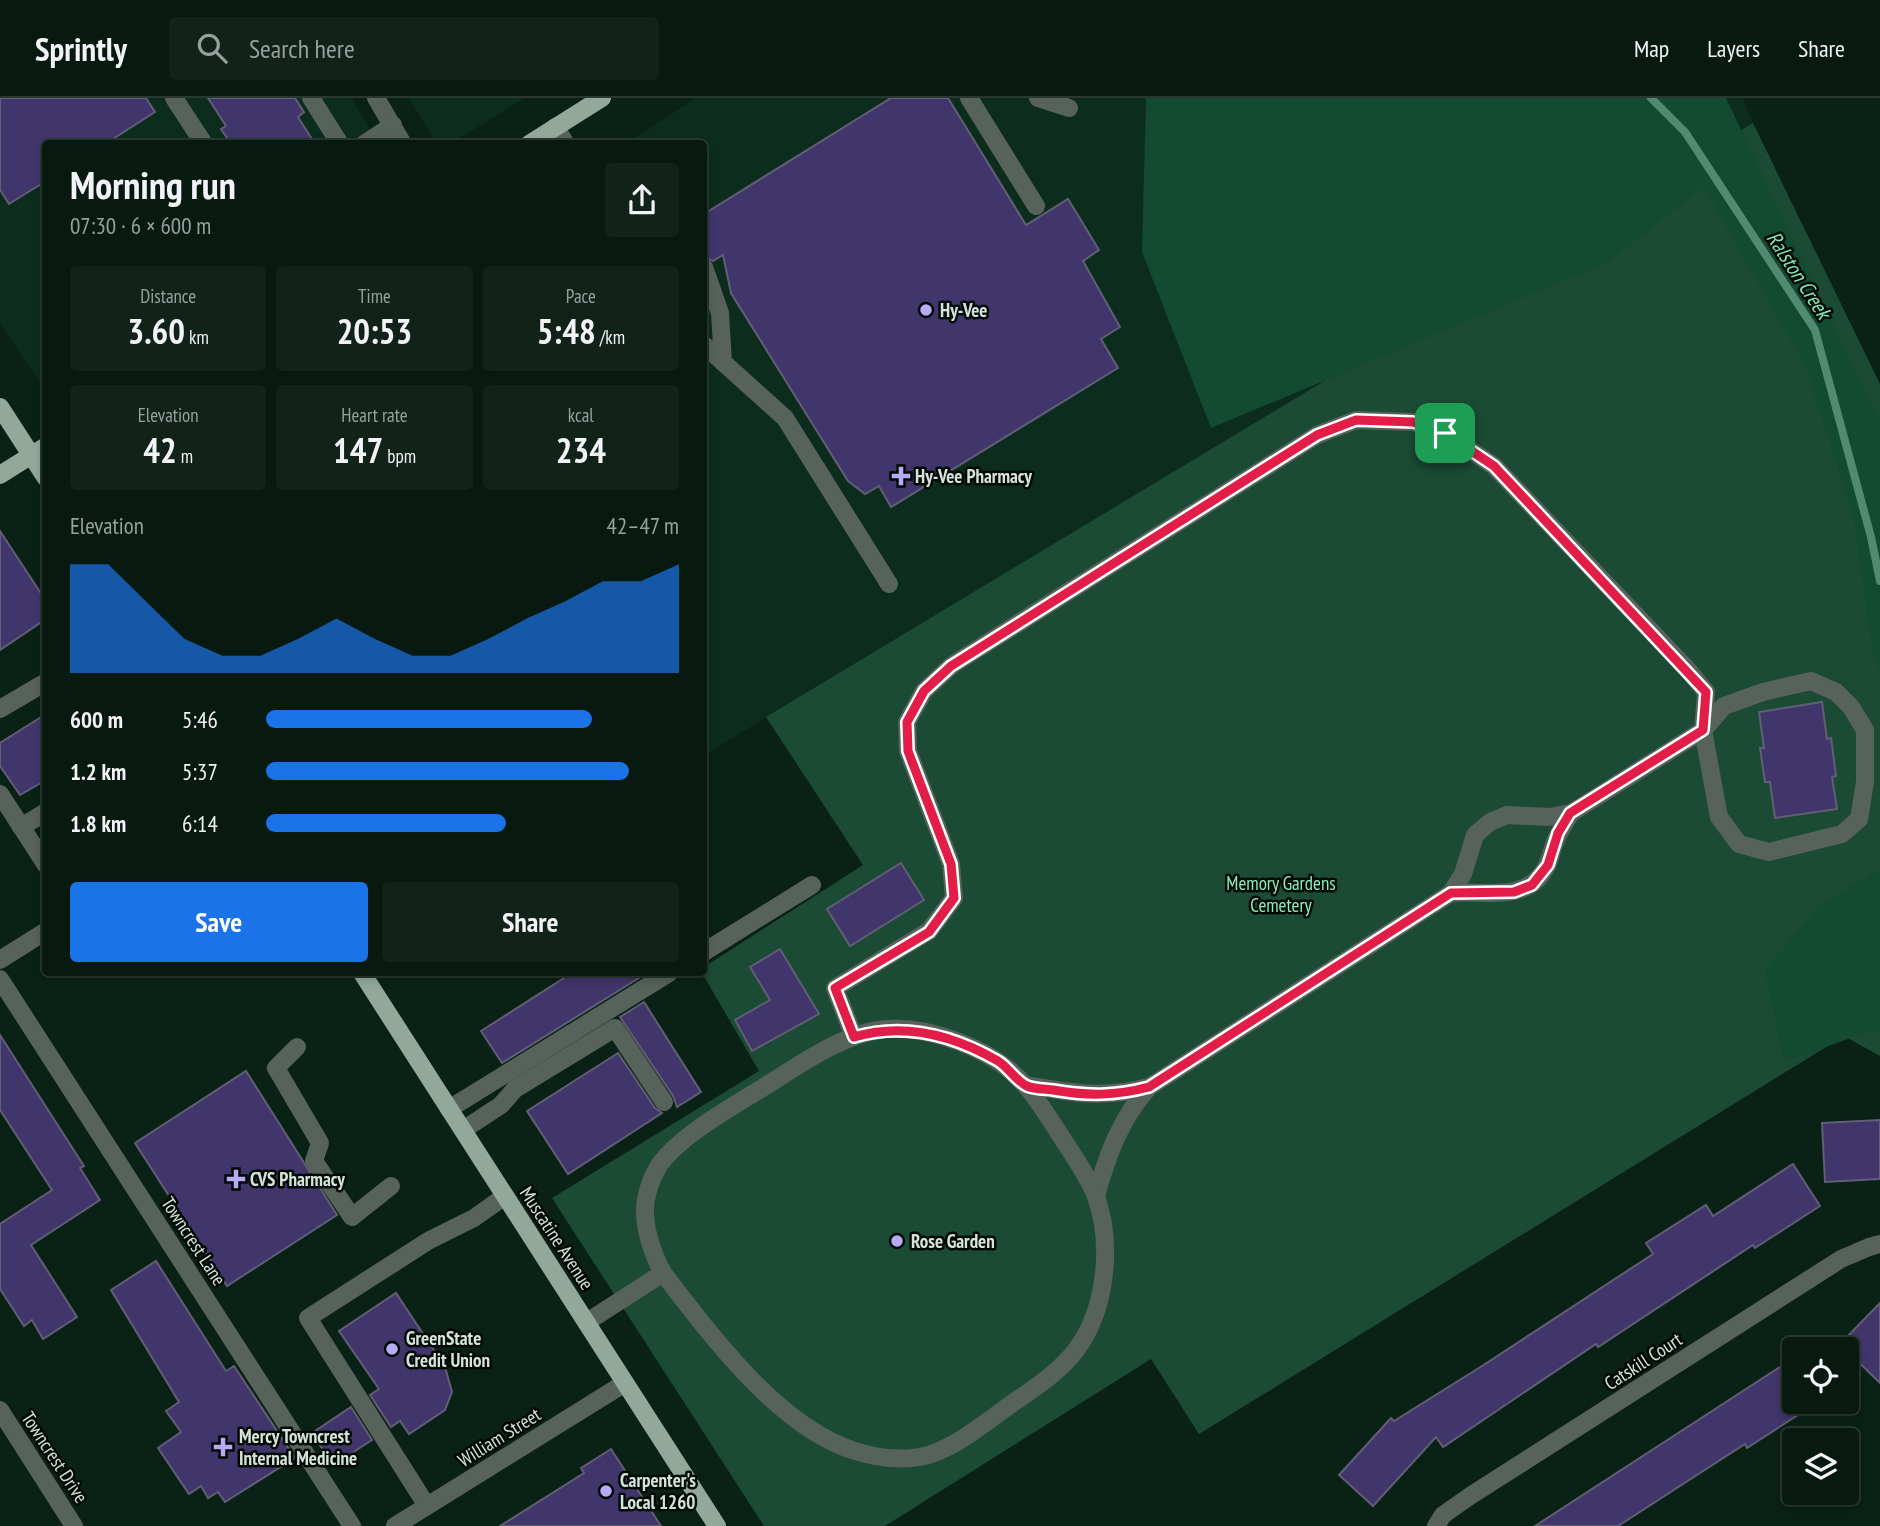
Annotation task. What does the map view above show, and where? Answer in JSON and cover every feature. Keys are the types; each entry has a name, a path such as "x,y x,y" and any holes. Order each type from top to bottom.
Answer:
{"main road":[{"path":"535,140 602,98"},
{"path":"0,407 38,450 0,475"},
{"name":"Muscatine Avenue","path":"364,976 463,1130 466,1139 717,1526"}],"street":[{"path":"174,98 201,139"},
{"path":"311,98 337,140"},
{"path":"376,98 401,140"},
{"path":"969,98 1036,206"},
{"path":"1038,98 1069,108"},
{"path":"370,140 393,125"},
{"path":"555,127 563,140"},
{"path":"707,276 720,313 723,362"},
{"path":"707,348 785,418 889,584"},
{"path":"854,1037 835,988 929,932 954,898 951,864 908,751 907,722 924,691 951,666 1317,435 1356,420 1413,422 1424,425 1445,433 1494,466 1706,692 1703,730 1719,817 1739,844 1769,852 1842,834 1858,820 1865,782 1865,730 1851,707 1836,692 1811,681 1763,692 1724,706 1703,730 1570,813 1540,817 1507,815 1490,822 1475,835 1463,874 1451,893 1149,1087 1133,1105 1120,1128 1105,1162 1096,1196"},
{"path":"0,709 42,684"},
{"path":"0,794 42,859"},
{"path":"1451,893 1514,892 1532,885 1548,865 1558,833 1570,813"},
{"path":"22,827 42,814"},
{"path":"707,950 812,885"},
{"path":"0,960 42,934"},
{"path":"449,1109 664,976"},
{"name":"Towncrest Lane","path":"0,979 352,1526"},
{"path":"463,1130 501,1105 515,1089 615,1028 664,1102"},
{"path":"878,1030 905,1030 959,1042 1000,1063 1025,1085 1080,1166 1096,1196 1105,1258 1100,1297 1088,1332 1075,1351 1054,1373 953,1446 930,1454 893,1460 852,1450 813,1431 783,1409 747,1374 663,1273 653,1254 648,1232 645,1199 658,1167 674,1149 733,1106 823,1052 854,1037 878,1030"},
{"path":"297,1046 276,1068 320,1143 314,1161 352,1217 391,1186"},
{"path":"1025,1085 1098,1096 1149,1087"},
{"path":"428,1506 308,1318 428,1241 474,1218 505,1196"},
{"name":"Catskill Court","path":"1436,1526 1443,1515 1470,1496 1829,1267 1880,1244"},
{"path":"587,1322 663,1273"},
{"name":"William Street","path":"395,1526 625,1382"},
{"name":"Towncrest Drive","path":"0,1410 74,1526"}],"shaded area":[{"path":"0,98 351,98 377,140 42,140 42,386 0,323"},
{"path":"409,98 525,98 457,140 435,140"},
{"path":"696,98 1743,98 1753,123 707,753 707,140 631,140"},
{"path":"1146,98 1726,98 1880,423 1880,673 1872,648 1853,515 1805,365 1704,187 1609,262 1211,428 1142,252"},
{"path":"1880,869 1880,1034 1873,1030 1784,1062 1765,970 1818,907"}],"green space":[{"name":"Memory Gardens Cemetery","path":"1753,123 1880,384 1880,1056 1844,1036 1199,1434 1151,1359 885,1526 764,1526 552,1198 759,1071 704,976 707,976 707,965 863,865 766,717"}],"building":[{"path":"0,98 146,98 155,112 111,140 42,140 42,183 9,204 0,190"},
{"path":"208,98 295,98 304,112 298,117 312,140 228,140 221,129 226,126"},
{"name":"Hy-Vee","path":"891,98 948,98 1026,225 1068,199 1099,250 1083,261 1120,327 1101,339 1118,368 891,507 879,486 865,494 848,481 731,293 723,255 713,261 707,258 707,212"},
{"path":"0,531 42,595 42,622 0,650"},
{"path":"1822,702 1827,739 1831,738 1836,776 1832,777 1837,809 1775,818 1770,782 1765,782 1759,712"},
{"path":"42,717 42,782 20,795 0,766 0,743"},
{"path":"901,863 924,900 850,946 827,909"},
{"path":"780,949 819,1014 752,1051 735,1020 770,1000 750,967"},
{"path":"567,976 642,976 502,1063 481,1031"},
{"path":"644,1002 701,1092 677,1107 673,1096 620,1017"},
{"path":"0,1035 84,1166 80,1168 100,1200 31,1245 77,1317 43,1339 32,1320 24,1326 0,1289 0,1224 52,1190 0,1110"},
{"path":"618,1053 655,1108 662,1113 568,1174 527,1111"},
{"name":"CVS Pharmacy","path":"246,1071 337,1215 227,1286 135,1143"},
{"path":"1880,1120 1880,1179 1825,1182 1822,1123"},
{"path":"1793,1164 1820,1206 1755,1248 1753,1245 1598,1347 1596,1344 1443,1447 1436,1437 1373,1506 1339,1475 1391,1418 1394,1421 1482,1366 1653,1254 1646,1243 1706,1205 1713,1216"},
{"path":"156,1261 226,1371 234,1366 295,1458 225,1502 218,1492 208,1498 201,1486 189,1494 158,1448 181,1432 166,1411 179,1402 111,1290"},
{"name":"GreenState Credit Union","path":"396,1293 445,1367 452,1392 445,1410 409,1434 400,1421 391,1427 370,1395 379,1389 339,1331"},
{"path":"1880,1303 1880,1383 1859,1363 1859,1337 1847,1337"},
{"path":"1782,1366 1782,1414 1799,1414 1747,1448 1745,1444 1618,1526 1535,1526"},
{"path":"351,1407 372,1440 333,1465 312,1433"},
{"path":"611,1449 661,1526 500,1526 584,1473 581,1468"}],"waterway":[{"name":"Ralston Creek","path":"1651,98 1685,132 1815,330 1871,537 1880,581"}],"place":[{"name":"Hy-Vee","path":"926,310"},
{"name":"Hy-Vee Pharmacy","path":"901,476"},
{"name":"CVS Pharmacy","path":"236,1179"},
{"name":"Rose Garden","path":"897,1241"},
{"name":"GreenState Credit Union","path":"392,1349"},
{"name":"Mercy Towncrest Internal Medicine","path":"223,1447"},
{"name":"Carpenter's Local 1260","path":"606,1491"}],"route":[{"path":"1356,420 1413,422 1445,433 1494,466 1688,670 1706,692 1703,730 1570,813 1558,833 1548,865 1532,885 1514,892 1496,894 1473,891 1451,893 1149,1087 1098,1096 1066,1092 1025,1085 1000,1063 959,1042 934,1035 905,1030 878,1030 854,1037 835,988 929,932 954,898 951,864 908,751 907,722 924,691 951,666 1317,435 1356,420"}]}
